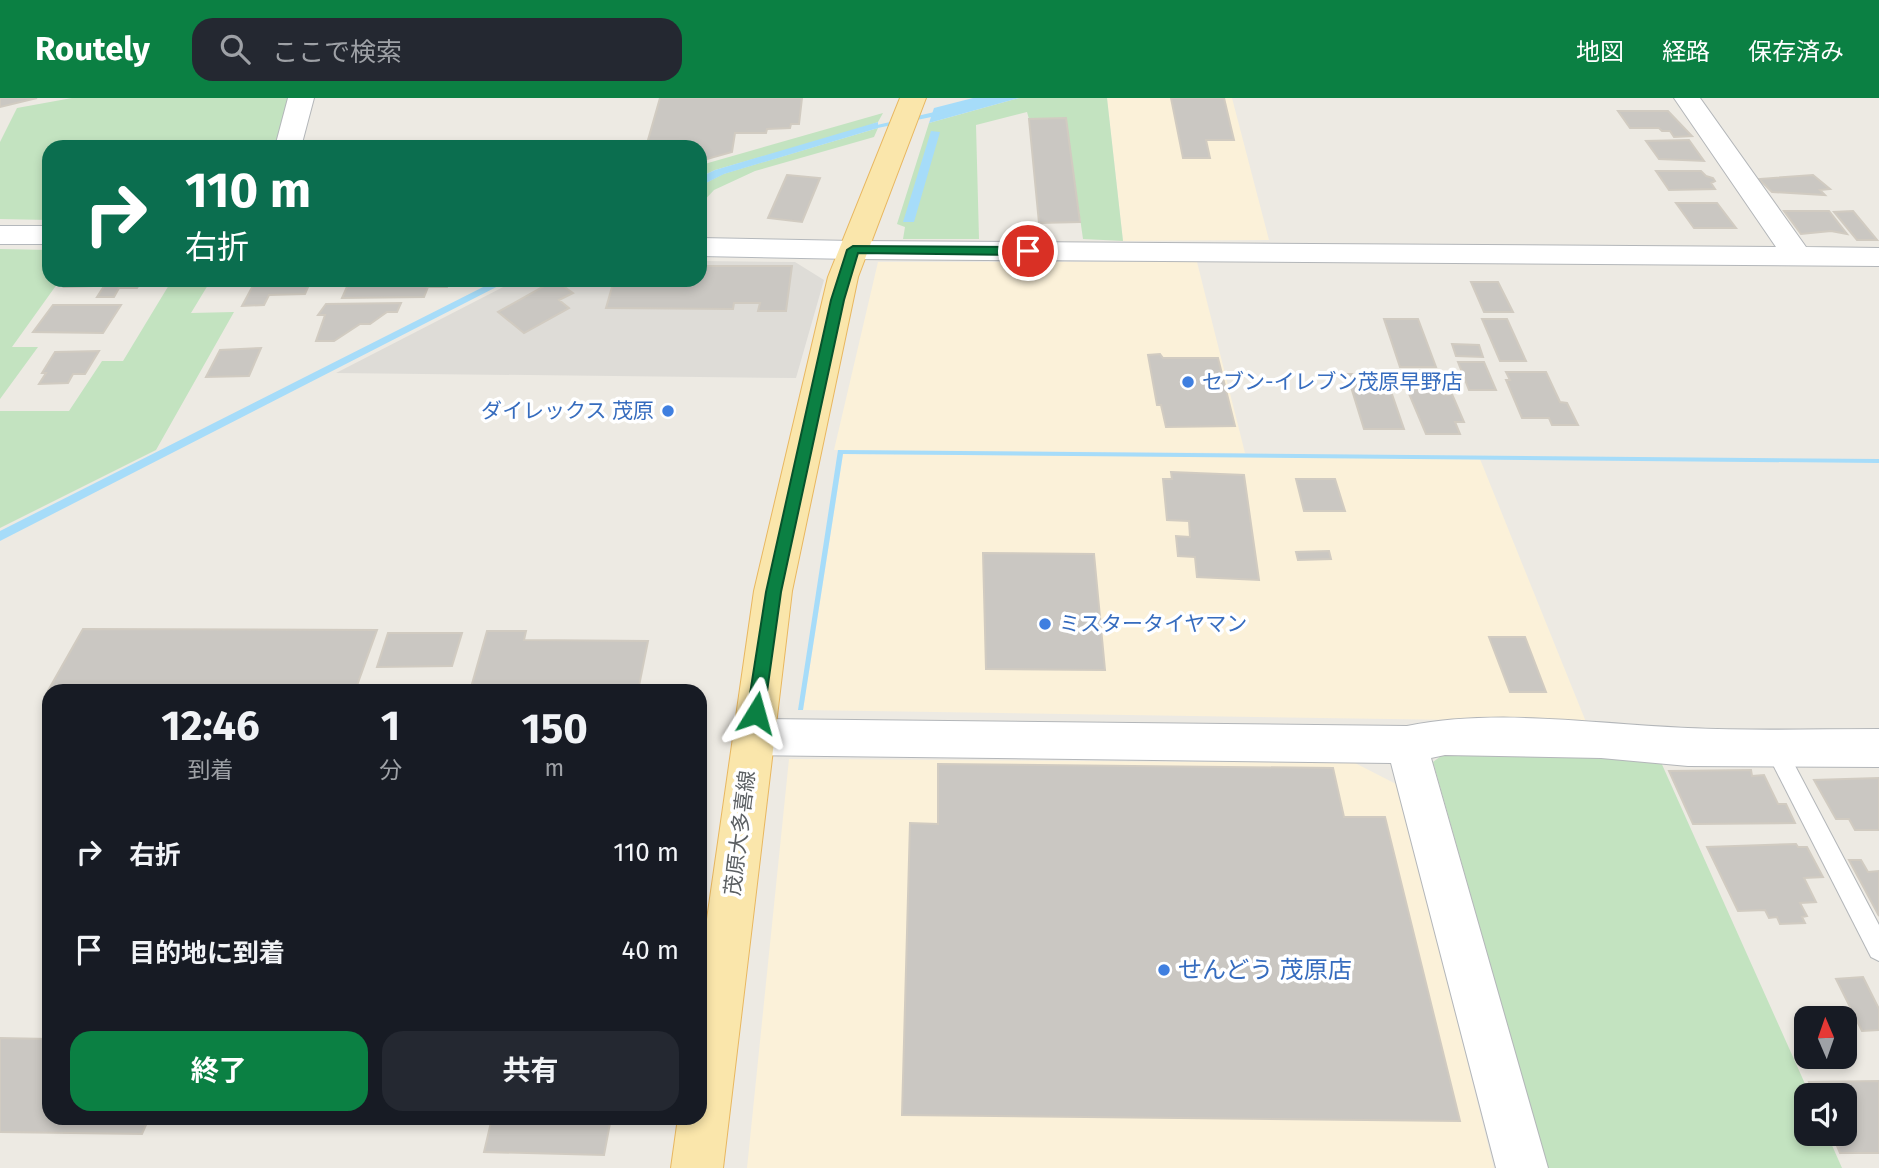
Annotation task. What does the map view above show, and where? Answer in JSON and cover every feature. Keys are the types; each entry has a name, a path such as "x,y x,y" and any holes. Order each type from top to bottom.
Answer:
{"main road":[{"name":"茂原大多喜線","path":"707,1090 773,592 840,288 907,112"},
{"name":"茂原大多喜線","path":"697,1168 702,1125"}],"street":[{"path":"290,140 301,98"},
{"path":"1687,98 1798,257"},
{"path":"0,235 42,235"},
{"path":"707,247 1879,257"},
{"path":"752,737 1407,745 1445,737 1775,748 1879,748"},
{"path":"1407,745 1522,1168"}],"lane":[{"path":"1775,748 1879,949"}],"shaded area":[{"path":"1107,98 1232,98 1269,240 1123,241"},
{"path":"707,261 795,262 824,280 796,378 336,373 503,287 707,287"},
{"path":"878,262 1197,262 1245,453 834,450"},
{"path":"843,454 1480,459 1586,722 803,710"},
{"name":"せんどう 茂原店","path":"789,759 1355,763 1398,785 1494,1168 747,1168"}],"green space":[{"path":"72,98 292,98 282,140 42,140 42,220 0,219 0,142 17,108"},
{"path":"1019,98 1107,98 1123,241 1083,239 1066,119 1029,119 1027,112 976,125 979,239 903,239 905,227 897,224 929,123"},
{"path":"883,113 878,122 856,130 707,174 708,163"},
{"path":"878,128 874,137 755,171 714,190 707,198 707,182 723,174"},
{"path":"0,249 42,250 42,287 55,287 12,347 38,347 0,399"},
{"path":"168,287 207,287 191,313 234,312 156,450 0,528 0,411 69,411 102,361 123,361"},
{"path":"1449,750 1660,760 1794,1059 1794,1069 1798,1069 1805,1083 1794,1083 1794,1146 1832,1146 1842,1168 1548,1168 1433,762"}],"water":[{"path":"973,98 1019,98 929,123 934,108"},
{"path":"878,122 878,128 724,174 707,182 707,174"},
{"path":"931,131 940,132 914,222 903,222"},
{"path":"838,450 1879,459 1879,463 843,454 803,710 798,710"}],"building":[{"path":"0,98 37,98 0,107"},
{"path":"660,98 802,98 799,124 791,124 790,128 767,129 766,133 735,133 732,152 707,159 707,140 648,140"},
{"path":"1171,98 1224,98 1234,140 1206,140 1210,158 1183,158"},
{"path":"1618,111 1668,111 1692,136 1674,137 1670,131 1662,131 1659,128 1630,128"},
{"path":"1066,118 1080,222 1039,223 1029,119"},
{"path":"1689,140 1704,161 1659,159 1646,141"},
{"path":"1656,171 1701,171 1713,178 1715,181 1711,183 1715,189 1669,190"},
{"path":"787,175 820,178 802,222 768,218"},
{"path":"1813,175 1830,189 1820,190 1825,195 1772,192 1759,179"},
{"path":"1676,203 1717,203 1736,228 1694,228"},
{"path":"1784,211 1829,211 1847,234 1831,231 1801,234"},
{"path":"1853,211 1877,240 1857,240 1834,212"},
{"path":"707,266 792,266 786,311 758,311 760,303 734,303 733,309 606,308 612,287 707,287"},
{"path":"1471,282 1498,282 1513,312 1484,312"},
{"path":"103,287 138,287 119,288 114,297 97,297"},
{"path":"252,287 308,287 305,294 269,295 264,305 242,306"},
{"path":"347,287 428,287 424,297 342,298"},
{"path":"543,287 565,287 573,293 559,300 569,308 524,333 498,312"},
{"path":"401,303 397,312 387,312 370,324 360,324 334,341 316,341 325,315 318,315 326,304"},
{"path":"53,305 121,305 103,333 33,332"},
{"path":"1384,319 1418,319 1436,367 1400,367"},
{"path":"1482,319 1507,319 1526,361 1500,361"},
{"path":"1452,344 1479,345 1483,357 1456,356"},
{"path":"261,348 249,376 206,377 220,350"},
{"path":"99,351 85,374 73,374 68,383 39,384 46,373 42,373 55,352"},
{"name":"セブン-イレブン茂原早野店","path":"1160,354 1163,358 1218,358 1235,426 1166,427 1161,405 1157,405 1148,355"},
{"path":"1458,362 1484,362 1496,390 1469,390"},
{"path":"1506,372 1546,372 1560,402 1567,403 1578,425 1552,425 1549,418 1522,418 1506,380 1510,380"},
{"path":"1347,374 1385,374 1404,429 1364,429"},
{"path":"1407,389 1441,389 1444,395 1452,394 1464,422 1455,422 1460,434 1426,434"},
{"path":"1171,472 1244,475 1259,580 1197,577 1195,557 1178,556 1176,536 1190,537 1189,521 1167,520 1163,479 1172,479"},
{"path":"1296,479 1335,479 1345,511 1304,511"},
{"path":"1329,551 1331,559 1298,560 1296,552"},
{"path":"983,553 1094,554 1105,670 986,669"},
{"path":"83,629 377,630 358,684 52,684"},
{"path":"487,631 526,631 524,640 648,641 639,684 472,684"},
{"path":"388,633 462,633 452,666 377,667"},
{"path":"1489,637 1525,637 1546,692 1510,692"},
{"name":"せんどう 茂原店","path":"938,764 1333,768 1344,817 1385,817 1460,1121 902,1115 910,823 938,824"},
{"path":"1751,770 1752,776 1764,775 1778,804 1786,804 1795,823 1693,824 1669,771"},
{"path":"1879,778 1879,830 1855,830 1849,819 1836,819 1814,780"},
{"path":"1796,844 1798,847 1807,847 1823,877 1804,878 1816,902 1800,903 1807,916 1802,917 1805,923 1780,924 1777,917 1769,918 1765,910 1738,911 1707,847"},
{"path":"1849,860 1861,860 1868,872 1879,871 1879,916"},
{"path":"1863,977 1879,1009 1879,1030 1862,1031 1857,1021 1857,1006 1850,1006 1836,979"},
{"path":"0,1038 42,1039 42,1125 146,1125 142,1134 0,1132"},
{"path":"1879,1081 1879,1153 1840,1153 1837,1146 1857,1146 1857,1083 1809,1082"},
{"path":"490,1125 610,1125 604,1155 484,1152"}],"waterway":[{"path":"863,129 948,111"},
{"path":"0,536 491,287"}],"place":[{"name":"セブン-イレブン茂原早野店","path":"1188,382"},
{"name":"ダイレックス 茂原","path":"668,411"},
{"name":"ミスタータイヤマン","path":"1045,624"},
{"name":"せんどう 茂原店","path":"1164,970"}],"route":[{"path":"756,713 773,592 843,277 853,250 1028,251"}]}
